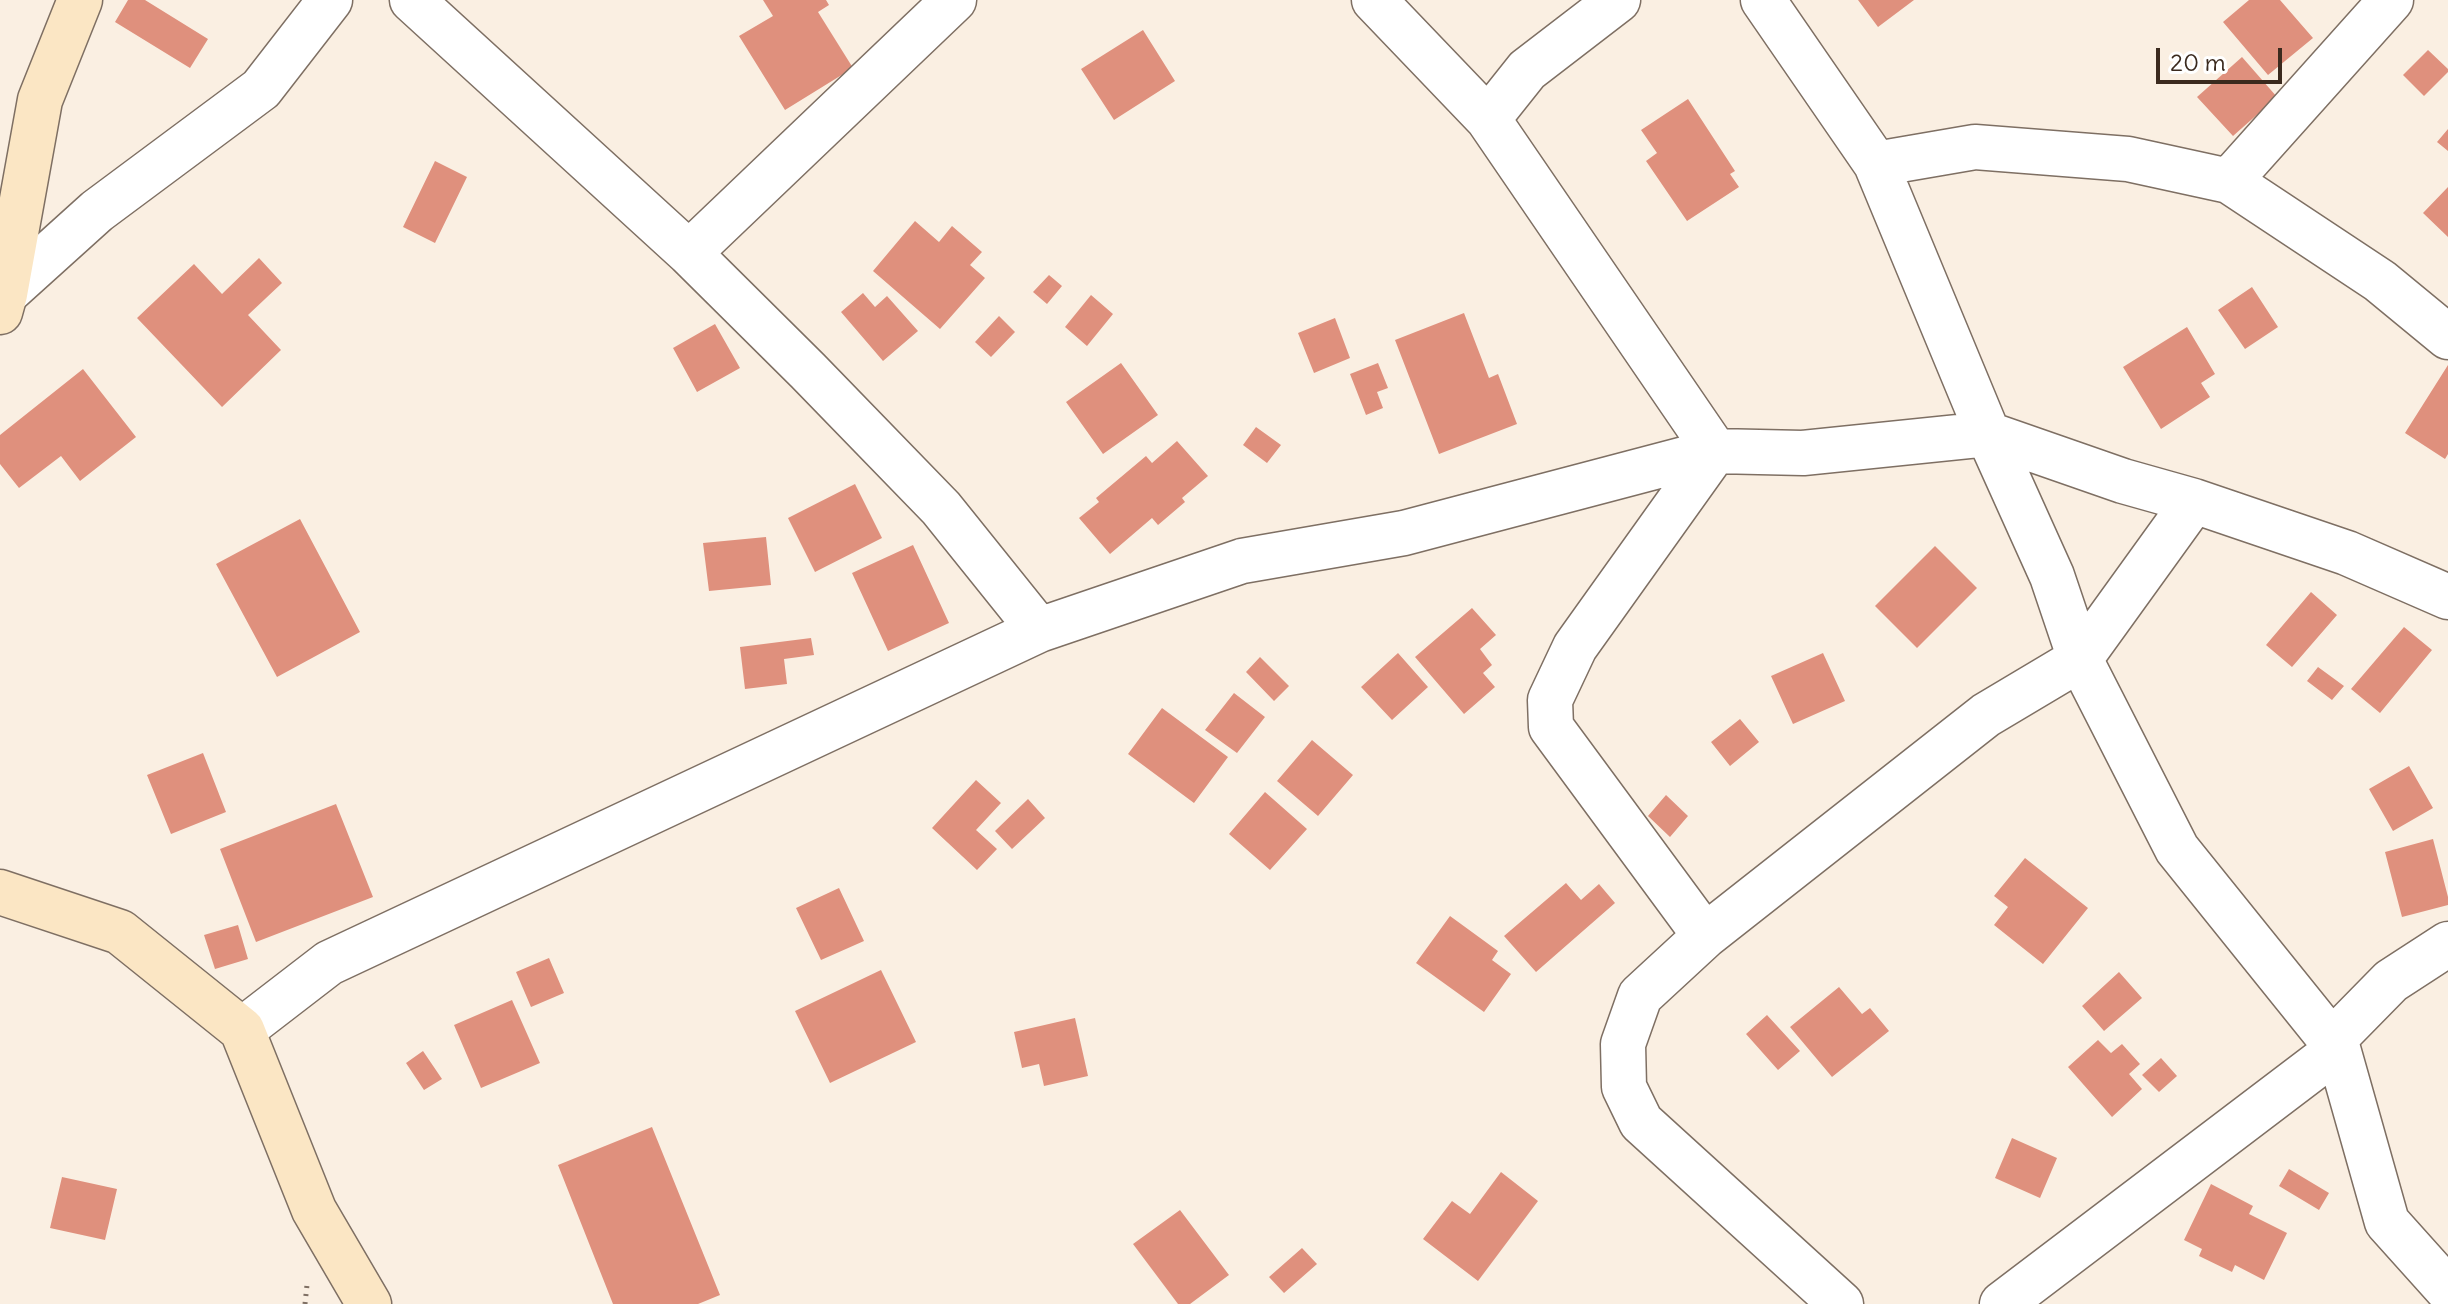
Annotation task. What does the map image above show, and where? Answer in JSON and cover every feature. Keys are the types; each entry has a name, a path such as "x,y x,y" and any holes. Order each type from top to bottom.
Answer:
{"street":[{"path":"3,303 40,100 80,0"},
{"path":"3,303 97,211 261,89 330,0"},
{"path":"412,0 689,253 808,371 941,508 1039,630"},
{"path":"1374,0 1488,119 1715,451"},
{"path":"1488,119 1527,70 1618,0"},
{"path":"1763,0 1876,164 1988,434 2052,576 2080,659 2177,849 2338,1049"},
{"path":"2229,181 2391,0"},
{"path":"689,253 936,6"},
{"path":"1876,164 1975,147 2128,159 2229,181 2380,281 2448,337"},
{"path":"242,1030 329,963 1039,630 1242,561 1404,533 1715,451 1803,453 1988,434 2347,553 2448,597"},
{"path":"1705,936 1551,727 1550,700 1575,647 1715,451"},
{"path":"1841,1304 1641,1122 1624,1087 1623,1044 1640,996 1705,936 1986,715 2080,659 2194,501"},
{"path":"0,892 120,932 242,1030 314,1210 369,1304"},
{"path":"2448,944 2391,981 2335,1038 2387,1222 2448,1290"},
{"path":"2002,1304 2338,1049"}],"building":[{"path":"128,0 145,0 208,39 190,68 115,22"},
{"path":"763,0 826,0 829,5 818,12 853,68 785,110 739,36 773,16"},
{"path":"1858,0 1914,0 1878,27"},
{"path":"2249,0 2280,0 2313,38 2268,75 2223,22"},
{"path":"1143,30 1175,81 1114,120 1081,69"},
{"path":"2428,50 2448,72 2424,96 2403,75"},
{"path":"2242,57 2277,97 2233,136 2197,97"},
{"path":"1688,99 1735,171 1730,174 1739,187 1687,221 1646,161 1657,153 1641,130"},
{"path":"2448,129 2448,151 2437,142"},
{"path":"435,161 467,177 435,243 403,227"},
{"path":"2448,187 2448,237 2423,213"},
{"path":"915,221 939,242 952,226 982,252 970,265 985,278 940,329 873,271"},
{"path":"259,258 282,283 248,315 281,350 222,407 137,318 194,264 222,294"},
{"path":"1049,275 1062,286 1047,304 1033,292"},
{"path":"2252,287 2278,327 2245,349 2218,310"},
{"path":"863,293 875,307 887,296 918,331 883,361 841,312"},
{"path":"1091,295 1113,314 1087,346 1065,327"},
{"path":"1464,313 1489,378 1498,374 1517,424 1439,454 1395,340"},
{"path":"999,316 1015,332 991,357 975,342"},
{"path":"1335,318 1350,358 1314,373 1298,333"},
{"path":"715,324 740,368 697,392 673,348"},
{"path":"2187,327 2215,374 2201,383 2210,397 2161,429 2123,367"},
{"path":"1121,363 1158,415 1103,454 1066,402"},
{"path":"1378,363 1388,388 1377,392 1383,408 1366,415 1350,374"},
{"path":"2448,365 2448,454 2445,459 2405,433"},
{"path":"83,369 136,437 80,481 61,456 19,488 0,464 0,435"},
{"path":"1256,427 1281,445 1267,463 1243,445"},
{"path":"1177,441 1208,476 1182,498 1185,502 1158,525 1152,518 1110,554 1079,518 1099,502 1096,498 1146,456 1152,463"},
{"path":"855,484 882,538 815,572 788,518"},
{"path":"300,519 360,632 277,677 216,564"},
{"path":"766,537 771,585 709,591 703,543"},
{"path":"913,545 949,623 888,651 852,573"},
{"path":"1935,546 1977,588 1917,648 1875,606"},
{"path":"2311,592 2337,615 2292,667 2266,645"},
{"path":"1472,608 1496,635 1480,649 1492,665 1483,673 1495,687 1464,714 1415,657"},
{"path":"2404,627 2432,650 2380,713 2351,689"},
{"path":"811,638 814,655 784,659 787,684 745,689 740,647"},
{"path":"1398,653 1428,687 1392,720 1361,687"},
{"path":"1823,653 1845,701 1793,724 1771,676"},
{"path":"1260,657 1289,686 1274,701 1246,672"},
{"path":"2318,667 2344,686 2332,700 2307,681"},
{"path":"1234,693 1265,717 1237,753 1205,730"},
{"path":"1162,708 1228,757 1194,803 1128,754"},
{"path":"1740,719 1759,742 1730,766 1711,742"},
{"path":"1312,740 1353,775 1318,816 1277,781"},
{"path":"203,753 226,812 171,834 147,775"},
{"path":"2409,766 2433,808 2393,831 2369,789"},
{"path":"976,780 1001,803 976,830 997,849 977,870 932,828"},
{"path":"1265,792 1307,829 1270,870 1229,834"},
{"path":"1666,795 1688,816 1670,837 1648,816"},
{"path":"1028,799 1045,818 1012,849 995,831"},
{"path":"336,804 373,897 256,942 220,849"},
{"path":"2433,839 2448,905 2402,917 2385,852"},
{"path":"2025,858 2088,908 2043,964 1994,925 2008,907 1994,896"},
{"path":"1566,883 1581,900 1599,884 1615,903 1536,972 1504,936"},
{"path":"839,888 864,941 821,960 796,908"},
{"path":"1450,916 1498,951 1492,960 1511,974 1484,1012 1416,963"},
{"path":"238,925 248,959 215,969 204,935"},
{"path":"549,958 564,993 531,1007 516,972"},
{"path":"881,970 916,1042 830,1083 795,1011"},
{"path":"2119,972 2142,998 2104,1031 2082,1006"},
{"path":"1839,987 1862,1014 1870,1008 1889,1031 1832,1077 1790,1027"},
{"path":"512,1000 540,1063 481,1088 454,1025"},
{"path":"1767,1015 1800,1051 1778,1070 1746,1034"},
{"path":"1075,1018 1088,1076 1044,1086 1039,1064 1022,1068 1014,1032"},
{"path":"2098,1040 2111,1053 2122,1044 2140,1064 2129,1074 2142,1089 2112,1117 2068,1067"},
{"path":"423,1051 442,1079 424,1090 406,1063"},
{"path":"2161,1058 2177,1076 2159,1092 2142,1075"},
{"path":"652,1127 720,1295 698,1304 613,1304 558,1165"},
{"path":"2012,1138 2057,1158 2040,1198 1995,1178"},
{"path":"2289,1169 2329,1193 2319,1210 2279,1186"},
{"path":"1501,1172 1538,1201 1478,1281 1423,1239 1452,1201 1470,1214"},
{"path":"62,1177 117,1189 105,1240 50,1228"},
{"path":"2211,1184 2253,1206 2249,1214 2287,1233 2264,1280 2235,1265 2232,1272 2199,1256 2202,1249 2184,1240"},
{"path":"1180,1210 1229,1275 1190,1304 1178,1304 1133,1244"},
{"path":"1302,1248 1317,1264 1284,1293 1269,1277"}]}
